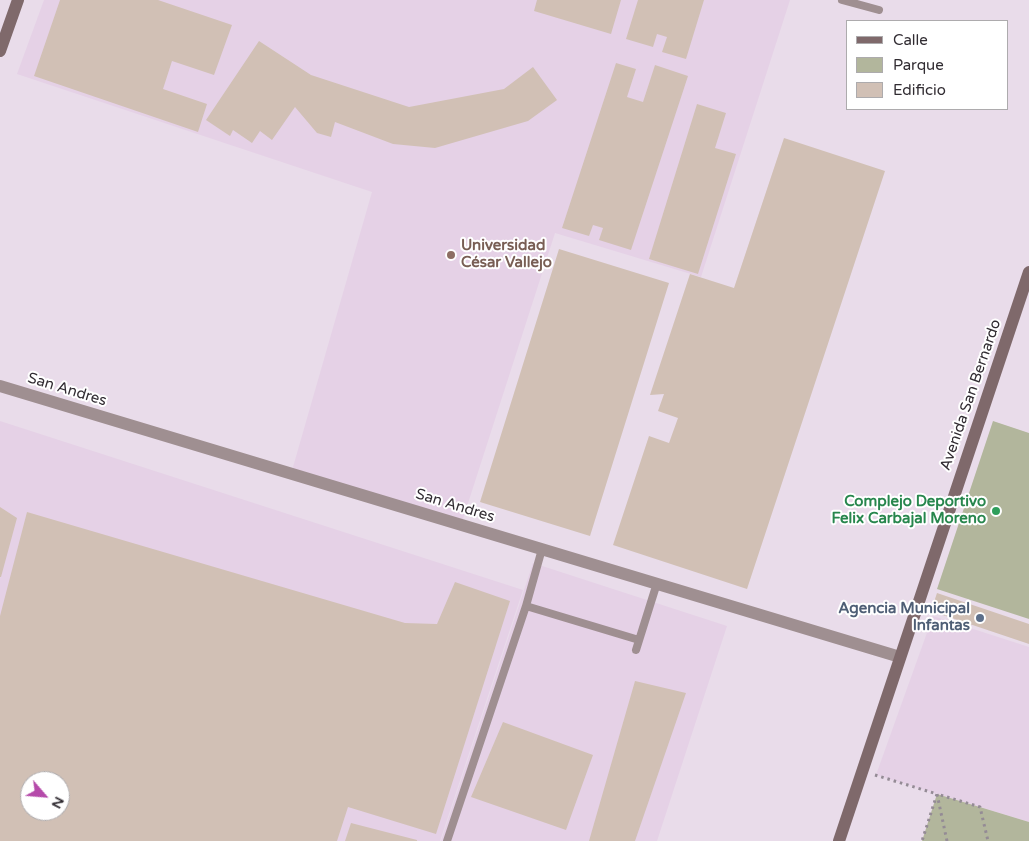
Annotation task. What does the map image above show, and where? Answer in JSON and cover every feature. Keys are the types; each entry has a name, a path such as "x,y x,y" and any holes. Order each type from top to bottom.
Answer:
{"street":[{"path":"0,51 18,0"},
{"name":"Avenida San Bernardo","path":"839,841 1028,280"},
{"name":"San Andres","path":"0,386 900,656"}],"lane":[{"path":"842,0 879,10"},
{"path":"446,841 526,606 542,549"},
{"path":"636,650 657,584"},
{"path":"526,606 639,640"}],"path":[{"path":"862,771 980,807 988,841"},
{"path":"922,841 937,794"},
{"path":"937,794 947,841"}],"shaded area":[{"name":"Universidad César Vallejo","path":"44,0 790,0 701,277 555,233 461,525 291,474 372,192 17,74"},
{"path":"0,421 523,590 440,841 0,841"},
{"path":"533,563 727,626 657,841 441,841"},
{"path":"933,616 1029,647 1029,822 876,775"}],"green space":[{"name":"Complejo Deportivo Felix Carbajal Moreno","path":"993,421 1029,433 1029,619 937,589"},
{"path":"937,794 1029,822 1029,841 922,841"}],"building":[{"path":"60,0 158,0 232,25 214,75 172,61 163,89 207,104 198,132 34,76"},
{"path":"537,0 621,0 611,34 534,11"},
{"path":"638,0 704,0 686,59 662,52 667,37 657,34 653,47 626,39"},
{"path":"259,41 311,75 409,107 504,89 533,67 557,100 528,121 435,148 393,144 335,122 331,137 317,133 295,107 272,140 260,131 252,143 233,130 230,136 206,120"},
{"path":"616,63 636,69 627,97 643,102 655,65 688,76 631,250 599,240 603,228 593,225 589,236 562,228"},
{"path":"697,104 726,113 715,148 736,154 698,274 649,259"},
{"path":"784,138 885,171 747,589 613,545 649,436 669,443 678,418 658,411 664,394 650,395 690,274 734,288"},
{"path":"559,249 669,283 590,536 480,502"},
{"path":"0,507 17,518 1,577 0,577"},
{"path":"27,512 405,623 437,624 455,582 510,601 436,834 348,807 337,841 0,841 0,616"},
{"name":"Agencia Municipal Infantas","path":"937,593 1029,624 1029,644 931,611"},
{"path":"635,681 686,693 635,841 589,841"},
{"path":"503,722 593,755 566,830 471,797"},
{"path":"351,823 417,840 417,841 345,841"}],"place":[{"name":"Universidad César Vallejo","path":"451,255"},
{"name":"Complejo Deportivo Felix Carbajal Moreno","path":"996,511"},
{"name":"Agencia Municipal Infantas","path":"980,618"}]}
